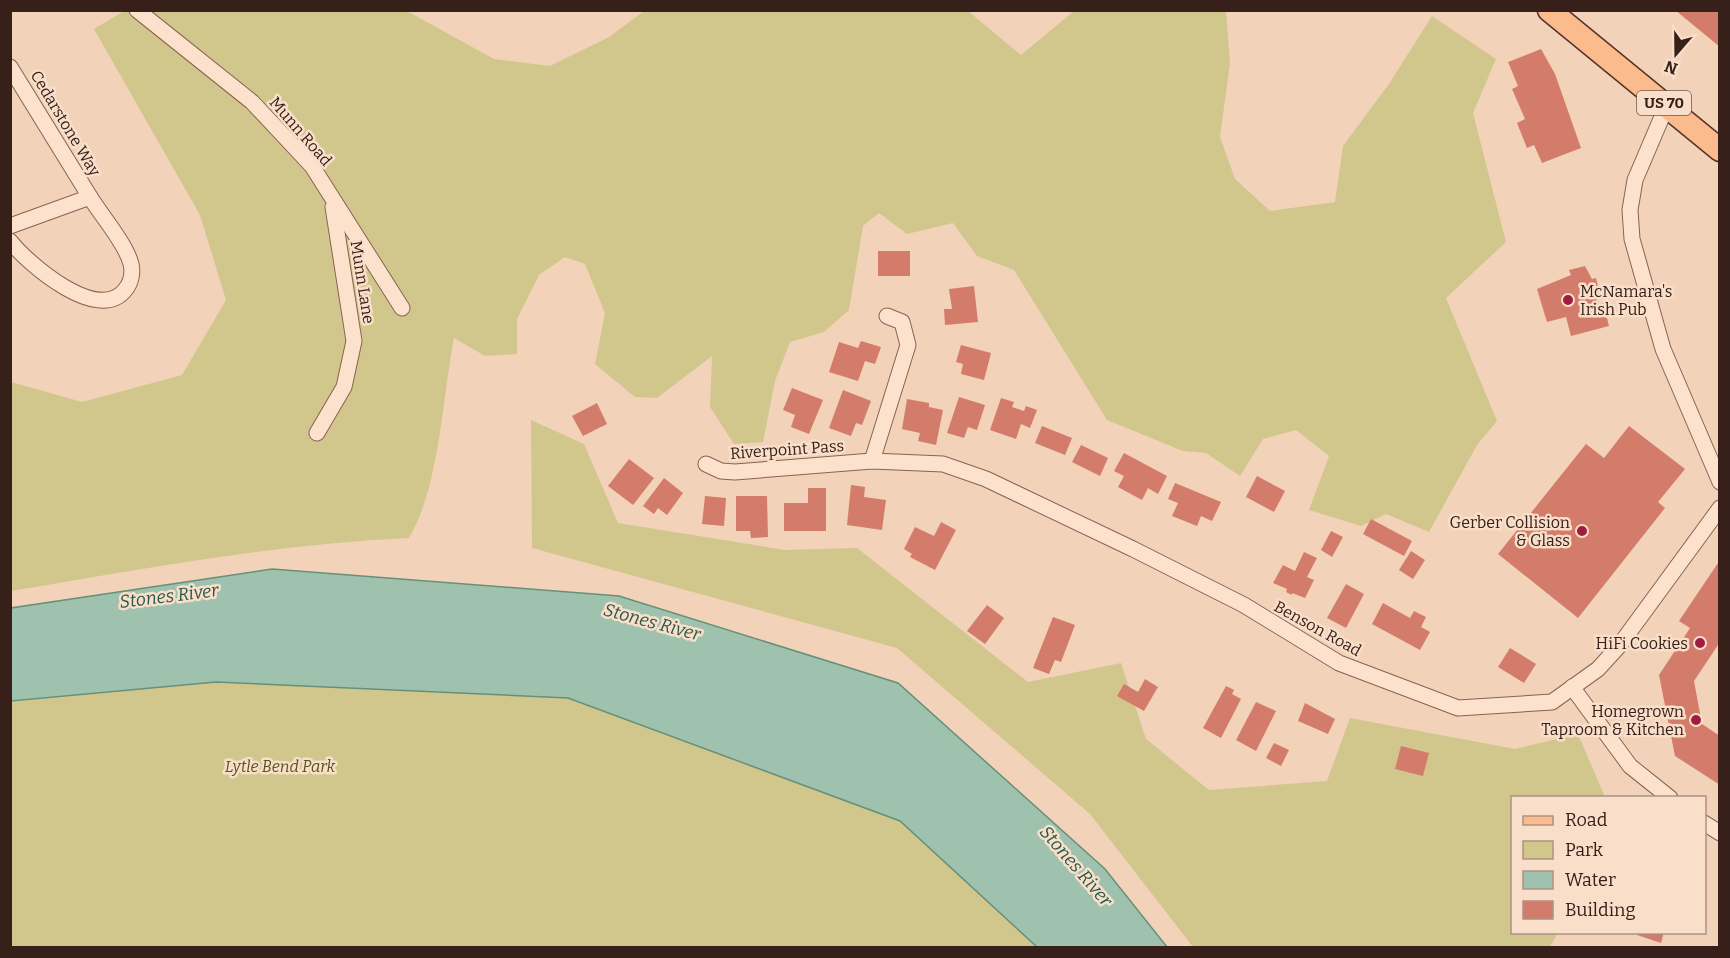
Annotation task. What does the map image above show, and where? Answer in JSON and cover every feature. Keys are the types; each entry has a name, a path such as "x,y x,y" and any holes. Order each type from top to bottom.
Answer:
{"main road":[{"name":"US 70","path":"1549,10 1719,150"}],"street":[{"name":"Munn Road","path":"136,10 252,102 312,166 402,308"},
{"name":"Cedarstone Way","path":"10,67 130,262 131,279 118,296 105,301 87,298 43,273 22,256 10,241"},
{"path":"1666,105 1635,180 1630,210 1632,239 1663,349 1719,483"},
{"name":"Cedarstone Way","path":"10,226 90,197"},
{"name":"Munn Lane","path":"317,433 344,387 354,341 333,201"},
{"path":"872,462 908,345 902,322 887,316"},
{"name":"Riverpoint Pass","path":"705,464 721,471 735,472 872,462"},
{"name":"Benson Road","path":"872,462 943,464 986,479 1244,605 1339,663 1458,708 1552,702 1598,669 1619,646 1719,508"},
{"path":"1572,687 1630,766 1668,796"},
{"path":"1706,824 1719,833"}],"green space":[{"path":"124,11 407,11 494,59 550,66 609,37 644,11 968,11 1021,55 1074,11 1226,11 1230,63 1220,137 1235,179 1270,211 1335,202 1343,146 1389,84 1432,16 1496,59 1473,113 1506,242 1446,298 1497,421 1477,445 1429,532 1386,514 1361,526 1309,510 1329,456 1296,430 1263,439 1240,476 1206,453 1183,451 1107,420 1014,270 977,256 953,223 907,234 879,213 863,226 849,310 824,332 790,342 775,381 763,442 734,444 710,407 712,356 657,398 635,397 595,364 605,313 585,264 565,257 539,275 517,319 517,354 485,356 454,338 434,468 419,517 409,538 259,552 11,591 11,382 82,402 182,375 226,300 200,215 94,29"},
{"path":"531,420 584,444 618,523 785,550 857,548 1028,682 1121,663 1146,739 1209,790 1327,781 1350,718 1515,749 1578,734 1605,796 1511,796 1511,934 1557,934 1549,948 1193,947 1090,814 897,648 532,548"},
{"name":"Lytle Bend Park","path":"605,607 1144,948 11,948 11,614"}],"water":[{"name":"Stones River","path":"272,569 619,596 898,683 1105,869 1167,947 1037,947 900,821 568,698 216,682 11,701 11,608"}],"building":[{"path":"1675,10 1720,10 1720,47"},
{"path":"1541,49 1555,74 1581,148 1542,163 1534,145 1527,148 1517,123 1525,119 1512,89 1518,86 1508,62"},
{"path":"878,251 910,251 910,276 878,276"},
{"name":"McNamara's Irish Pub","path":"1585,266 1592,279 1596,278 1600,295 1595,296 1598,305 1603,303 1609,326 1571,336 1566,317 1547,322 1537,289 1571,275 1569,270"},
{"path":"974,286 978,322 945,325 944,309 952,309 949,289"},
{"path":"861,341 881,347 875,364 865,361 858,381 829,372 839,342 858,348"},
{"path":"961,345 991,353 984,380 961,374 963,364 956,362"},
{"path":"792,388 823,400 809,434 791,427 795,415 783,410"},
{"path":"843,390 871,401 862,425 856,423 851,436 829,428"},
{"path":"959,397 985,405 977,430 968,427 964,438 947,433"},
{"path":"1001,398 1014,402 1012,407 1024,411 1026,406 1037,410 1030,428 1021,424 1016,439 990,430"},
{"path":"907,399 929,403 929,407 943,410 936,445 918,441 920,433 902,429"},
{"path":"597,403 607,424 583,436 572,416"},
{"path":"1042,426 1072,438 1065,455 1035,443"},
{"name":"Gerber Collision & Glass","path":"1629,426 1685,469 1658,502 1665,508 1578,618 1498,554 1586,444 1604,458"},
{"path":"1081,445 1108,458 1100,476 1072,462"},
{"path":"1124,453 1167,476 1158,494 1148,488 1142,500 1118,487 1124,476 1114,471"},
{"path":"629,459 654,478 633,505 608,486"},
{"path":"1257,476 1285,491 1274,512 1246,497"},
{"path":"664,478 683,493 667,515 658,508 654,514 643,506"},
{"path":"1175,483 1221,502 1212,521 1201,516 1197,526 1172,516 1178,503 1168,499"},
{"path":"851,485 865,487 864,497 886,500 882,530 847,525"},
{"path":"808,488 826,488 826,531 784,531 784,503 808,503"},
{"path":"705,496 726,498 724,526 702,524"},
{"path":"736,496 767,496 768,537 751,538 750,531 736,531"},
{"path":"1371,519 1412,541 1404,556 1363,534"},
{"path":"941,522 956,530 935,570 910,557 912,554 904,549 915,527 934,536"},
{"path":"1331,531 1343,537 1332,557 1321,550"},
{"path":"1411,551 1425,560 1413,579 1399,570"},
{"path":"1304,552 1317,558 1307,577 1314,580 1305,598 1292,593 1292,595 1286,592 1287,589 1273,583 1283,565 1295,571"},
{"path":"1720,560 1720,642 1694,681 1702,724 1720,736 1720,785 1675,756 1659,675 1690,628 1679,621"},
{"path":"1346,584 1364,594 1346,628 1327,618"},
{"path":"1383,603 1410,618 1414,611 1426,617 1421,627 1430,632 1420,650 1372,624"},
{"path":"987,605 1004,618 985,644 967,631"},
{"path":"1053,617 1075,625 1061,662 1055,660 1049,674 1033,668"},
{"path":"1510,648 1536,664 1524,683 1498,667"},
{"path":"1145,679 1158,687 1144,711 1117,696 1124,684 1138,692"},
{"path":"1226,686 1234,690 1232,694 1241,699 1221,738 1203,728"},
{"path":"1256,702 1276,711 1256,751 1236,740"},
{"path":"1305,703 1335,719 1328,734 1298,721"},
{"path":"1274,743 1289,750 1281,766 1266,758"},
{"path":"1401,746 1429,753 1423,776 1395,769"},
{"path":"1637,934 1663,934 1661,943"}],"place":[{"name":"McNamara's Irish Pub","path":"1568,300"},
{"name":"Gerber Collision & Glass","path":"1582,531"},
{"name":"HiFi Cookies","path":"1700,643"},
{"name":"Homegrown Taproom & Kitchen","path":"1696,720"}]}
